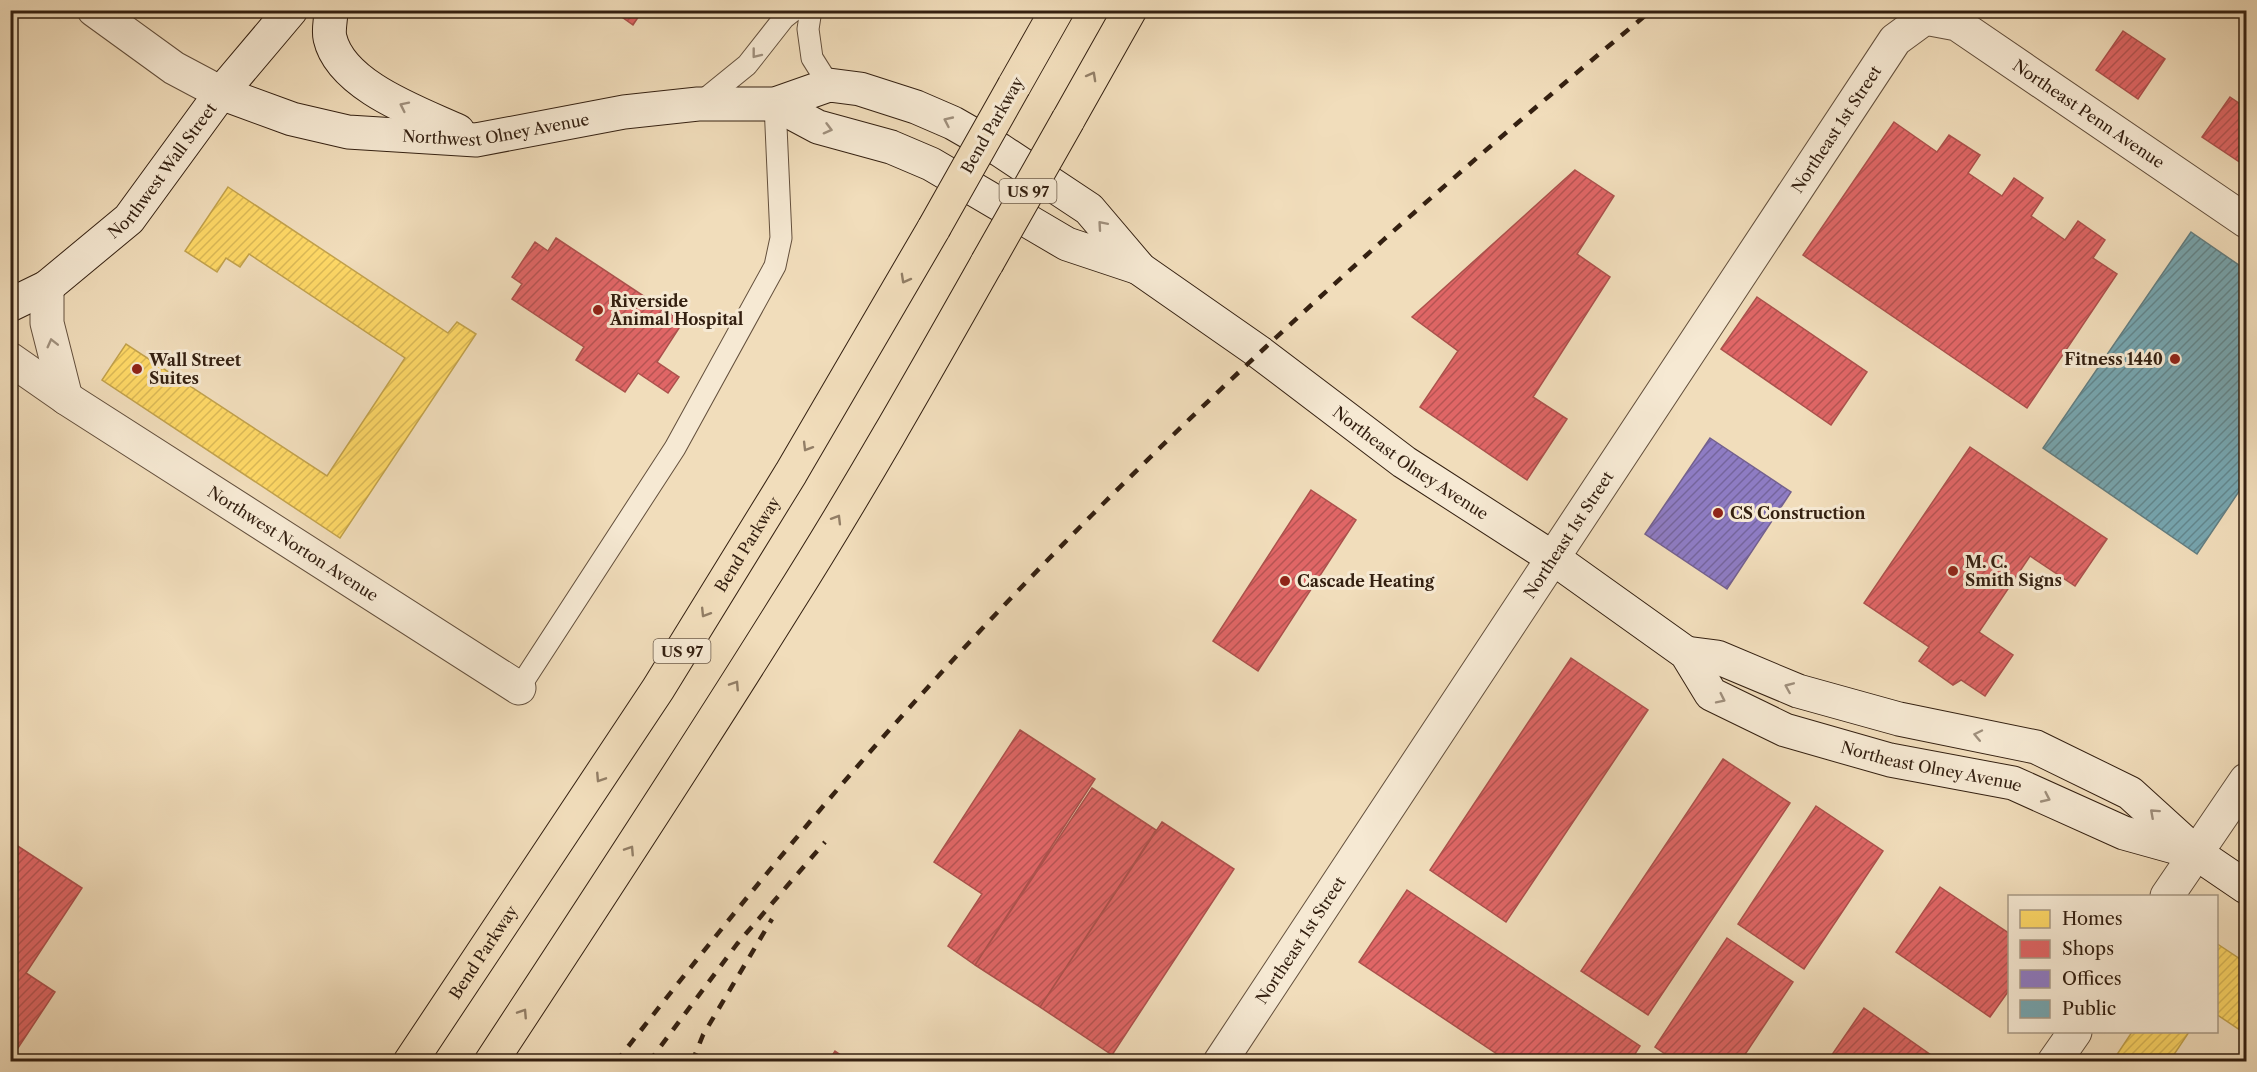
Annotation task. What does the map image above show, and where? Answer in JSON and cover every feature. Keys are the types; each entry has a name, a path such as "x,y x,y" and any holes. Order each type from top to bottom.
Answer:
{"highway":[{"name":"Bend Parkway","path":"410,1062 658,689 797,463 1057,10"},
{"name":"US 97","path":"491,1062 621,865 788,603 932,360 1127,18"}],"main road":[{"name":"Northwest Olney Avenue","path":"94,10 174,68 221,93 292,119 348,132 476,140 624,112 698,104 775,104 829,85 860,89 916,107 953,123 1000,150"},
{"name":"Northwest Wall Street","path":"10,305 47,287 129,219 221,93 291,10"},
{"path":"331,10 330,38 342,63 364,84 399,104 476,140"},
{"name":"Northeast Penn Avenue","path":"1925,18 1957,24 2247,221"},
{"name":"Northeast 1st Street","path":"1220,1062 1894,40 1925,18"},
{"name":"Northwest Olney Avenue","path":"775,104 818,127 891,147 931,164 977,191"},
{"name":"Northeast Olney Avenue","path":"1000,150 1089,209 1140,269 1259,352 1404,462 1553,558 1686,653 1711,694 1785,730 1890,760 2013,783 2124,833 2196,853 2247,887"},
{"name":"Northeast Olney Avenue","path":"977,191 1067,244 1140,269"},
{"path":"47,287 47,323 66,398"},
{"name":"Northwest Norton Avenue","path":"10,359 66,398 519,688"},
{"path":"2168,895 2247,780"},
{"path":"2054,1062 2073,1033"}],"lane":[{"path":"698,104 747,65 784,18 794,10"},
{"path":"811,10 808,29 812,58 829,85"},
{"path":"519,688 675,448 775,266 781,238 775,104"}],"building: Homes":[{"name":"Wall Street Suites","path":"228,187 448,333 457,322 476,334 340,538 102,380 126,344 327,476 405,358 249,254 240,267 226,258 217,272 185,251"},
{"path":"2218,944 2246,963 2246,1034 2218,1015"},
{"path":"2131,1033 2188,1033 2169,1062 2112,1062"}],"building: Shops":[{"path":"612,10 643,10 633,25"},
{"path":"2123,31 2165,59 2138,99 2096,70"},
{"path":"2230,97 2246,108 2246,162 2244,165 2202,137"},
{"path":"1894,122 1937,152 1949,135 1980,155 1968,173 2002,196 2014,178 2043,198 2031,216 2065,240 2078,221 2105,240 2093,258 2117,274 2027,408 1803,255"},
{"path":"1575,170 1614,196 1577,254 1610,277 1533,397 1567,419 1527,480 1420,407 1458,351 1412,317"},
{"name":"Riverside Animal Hospital","path":"556,238 683,322 657,362 679,377 668,393 638,373 625,392 576,360 584,347 512,299 522,284 512,277 535,242 548,251"},
{"path":"1757,297 1867,372 1831,425 1721,349"},
{"name":"M. C. Smith Signs","path":"1970,447 2107,539 2075,586 2030,556 1979,632 2013,655 1985,696 1961,680 1953,685 1919,661 1929,647 1864,603"},
{"name":"Cascade Heating","path":"1311,490 1356,520 1258,671 1213,641"},
{"path":"1571,658 1648,710 1506,922 1430,870"},
{"path":"1020,730 1095,779 975,965 948,946 982,894 934,862"},
{"path":"1723,759 1790,803 1648,1015 1581,971"},
{"path":"1092,788 1156,830 1040,1007 975,965"},
{"path":"1816,806 1883,851 1804,969 1738,924"},
{"path":"1162,822 1234,869 1112,1055 1040,1007"},
{"path":"10,841 82,888 26,973 55,992 10,1060"},
{"path":"1940,887 2008,933 2008,992 1990,1017 1896,952"},
{"path":"1407,890 1640,1046 1630,1062 1509,1062 1359,962"},
{"path":"1727,938 1793,982 1740,1062 1677,1062 1655,1047"},
{"path":"1864,1008 1941,1062 1827,1062"},
{"path":"835,1051 851,1062 828,1062"}],"building: Offices":[{"name":"CS Construction","path":"1710,438 1791,492 1727,589 1645,534"}],"building: Public":[{"name":"Fitness 1440","path":"2191,232 2246,270 2246,481 2197,554 2043,448"}],"railway":[{"path":"616,1062 730,918 848,777 1014,595 1101,506 1279,335 1370,252 1557,89 1652,10"},
{"path":"649,1062 737,944 825,842"},
{"path":"692,1062 703,1035 772,919"}],"place":[{"name":"Riverside Animal Hospital","path":"598,310"},
{"name":"Fitness 1440","path":"2175,359"},
{"name":"Wall Street Suites","path":"137,369"},
{"name":"CS Construction","path":"1718,513"},
{"name":"M. C. Smith Signs","path":"1953,571"},
{"name":"Cascade Heating","path":"1285,581"}]}
